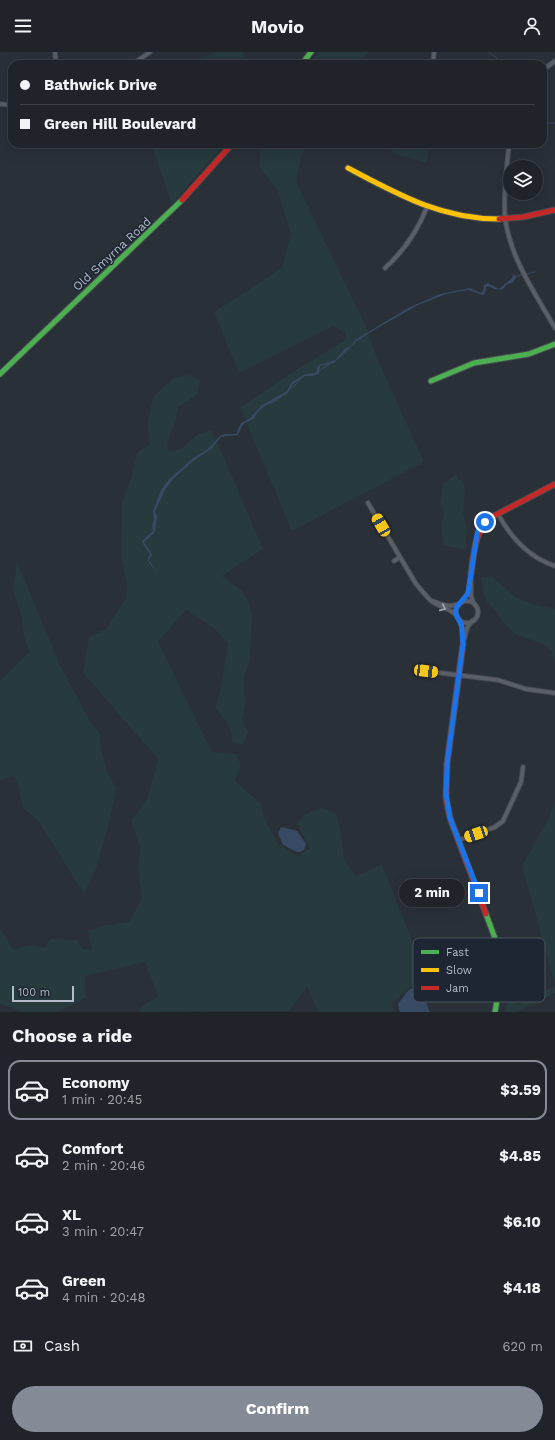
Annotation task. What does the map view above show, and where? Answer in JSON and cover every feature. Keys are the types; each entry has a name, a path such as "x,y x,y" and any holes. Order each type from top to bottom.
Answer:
{"street":[{"path":"139,60 150,52"},
{"name":"Old Smyrna Road","path":"0,374 176,207 228,148"},
{"path":"509,148 505,194 505,218 510,242 522,271 555,328"},
{"path":"348,168 404,197 427,207 449,213 470,217 505,218 529,216 555,210"},
{"path":"385,268 396,258 410,240 427,207"},
{"path":"431,382 474,362 529,354 555,344"},
{"path":"463,644 462,628 456,610 468,593 478,531 485,522 498,514 555,484"},
{"path":"368,503 419,589 438,606 453,612 465,623 474,620"},
{"path":"498,514 507,530 520,545 538,559 555,566"},
{"path":"394,561 400,557"},
{"path":"471,574 471,596 477,609 477,614 467,628 463,644 445,788 448,808 496,938"},
{"path":"430,600 446,606 454,606 468,601 475,605"},
{"path":"426,671 498,680 526,689 555,693"},
{"path":"459,840 502,823 521,782 523,767"},
{"path":"495,1012 496,1002"}],"green space":[{"path":"216,52 243,52 245,60 199,60"},
{"path":"319,52 368,52 362,60 312,60"},
{"path":"152,148 221,148 172,204"},
{"path":"261,148 305,148 301,157 296,182 365,324 377,358 424,462 292,531 240,408 288,375 344,341 346,333 333,326 239,373 214,312 282,268 291,234 277,189 259,167"},
{"path":"388,148 429,148 426,163 398,155"},
{"path":"190,375 200,380 197,395 178,407 175,423 167,443 168,451 181,449 197,435 212,430 263,549 222,576 242,591 248,601 252,614 250,659 243,681 246,702 242,719 248,732 243,745 232,743 231,733 225,719 215,707 220,693 228,643 214,628 186,610 158,642 212,752 237,754 241,766 235,780 261,804 264,817 278,844 297,856 310,848 296,823 306,814 322,807 336,814 341,833 344,859 356,876 382,864 413,943 413,985 392,1003 394,1012 318,1012 307,986 290,1011 141,1012 139,1009 158,996 145,962 85,976 86,998 57,1012 22,1012 0,1004 0,929 13,949 34,945 45,948 50,939 77,940 83,949 92,949 88,931 102,926 129,922 142,899 138,869 140,847 131,821 148,797 158,759 83,673 89,637 106,629 126,598 127,584 121,555 122,502 131,479 137,452 150,444 148,422 153,397 173,378"},
{"path":"456,474 459,480 462,480 465,487 463,513 467,531 465,550 443,545 441,524 444,514 440,505 443,484"},
{"path":"17,562 60,665 90,721 100,733 102,753 107,772 116,788 110,819 96,869 84,894 39,822 23,808 18,784 14,776 0,780 0,681 29,652 24,636 21,613 13,591"},
{"path":"491,576 517,598 535,605 555,609 555,662 551,650 543,644 515,634 487,602 481,577"},
{"path":"555,801 555,984 545,948 545,938 542,938 522,866 549,818"},
{"path":"555,986 555,993 545,998 545,991"},
{"path":"508,1002 519,1004 523,1002 537,1002 517,1012 504,1012"}],"water":[{"path":"514,274 516,278 512,283 507,284 502,290 488,286 486,287 483,295 468,290 446,294 418,305 357,341 334,363 320,366 319,374 305,376 293,384 288,393 265,406 254,418 245,423 238,435 221,437 212,448 192,462 173,479 165,490 155,511 157,517 155,531 144,542 152,554 149,560 153,567 151,565 148,559 150,554 142,541 153,531 153,511 161,490 169,479 193,458 208,449 221,435 236,434 241,423 250,418 262,405 287,391 291,383 305,374 317,373 317,368 319,365 335,360 345,349 352,345 355,340 408,308 440,294 470,288 481,293 484,285 488,283 499,289 511,279"},
{"path":"281,827 297,831 306,844 304,850 297,852 283,845 278,833"},
{"path":"410,989 413,989 413,1002 426,1002 430,1012 400,1012 398,1004"}],"waterway":[{"path":"489,52 499,60"},
{"path":"547,123 555,123"},
{"path":"526,274 535,272"},
{"path":"515,277 523,274"},
{"path":"487,286 495,289"},
{"path":"314,374 330,364"},
{"path":"291,389 300,380"},
{"path":"270,404 281,397"}],"traffic: fast":[{"path":"305,60 311,52"},
{"path":"0,374 182,200"},
{"path":"431,381 474,363 529,354 555,344"},
{"path":"486,914 495,938"},
{"path":"495,1012 497,1002"}],"traffic: slow":[{"path":"348,168 402,196 439,210 458,215 499,219"}],"traffic: jam":[{"path":"182,200 228,148"},
{"path":"499,219 523,217 555,210"},
{"path":"471,574 474,551 478,537 481,530 490,518 555,484"},
{"path":"463,644 447,764 446,798 450,818 486,914"}],"route":[{"path":"479,893 450,818 445,788 463,644 462,628 456,615 456,608 465,599 468,593 477,534 479,528 485,522"}]}
